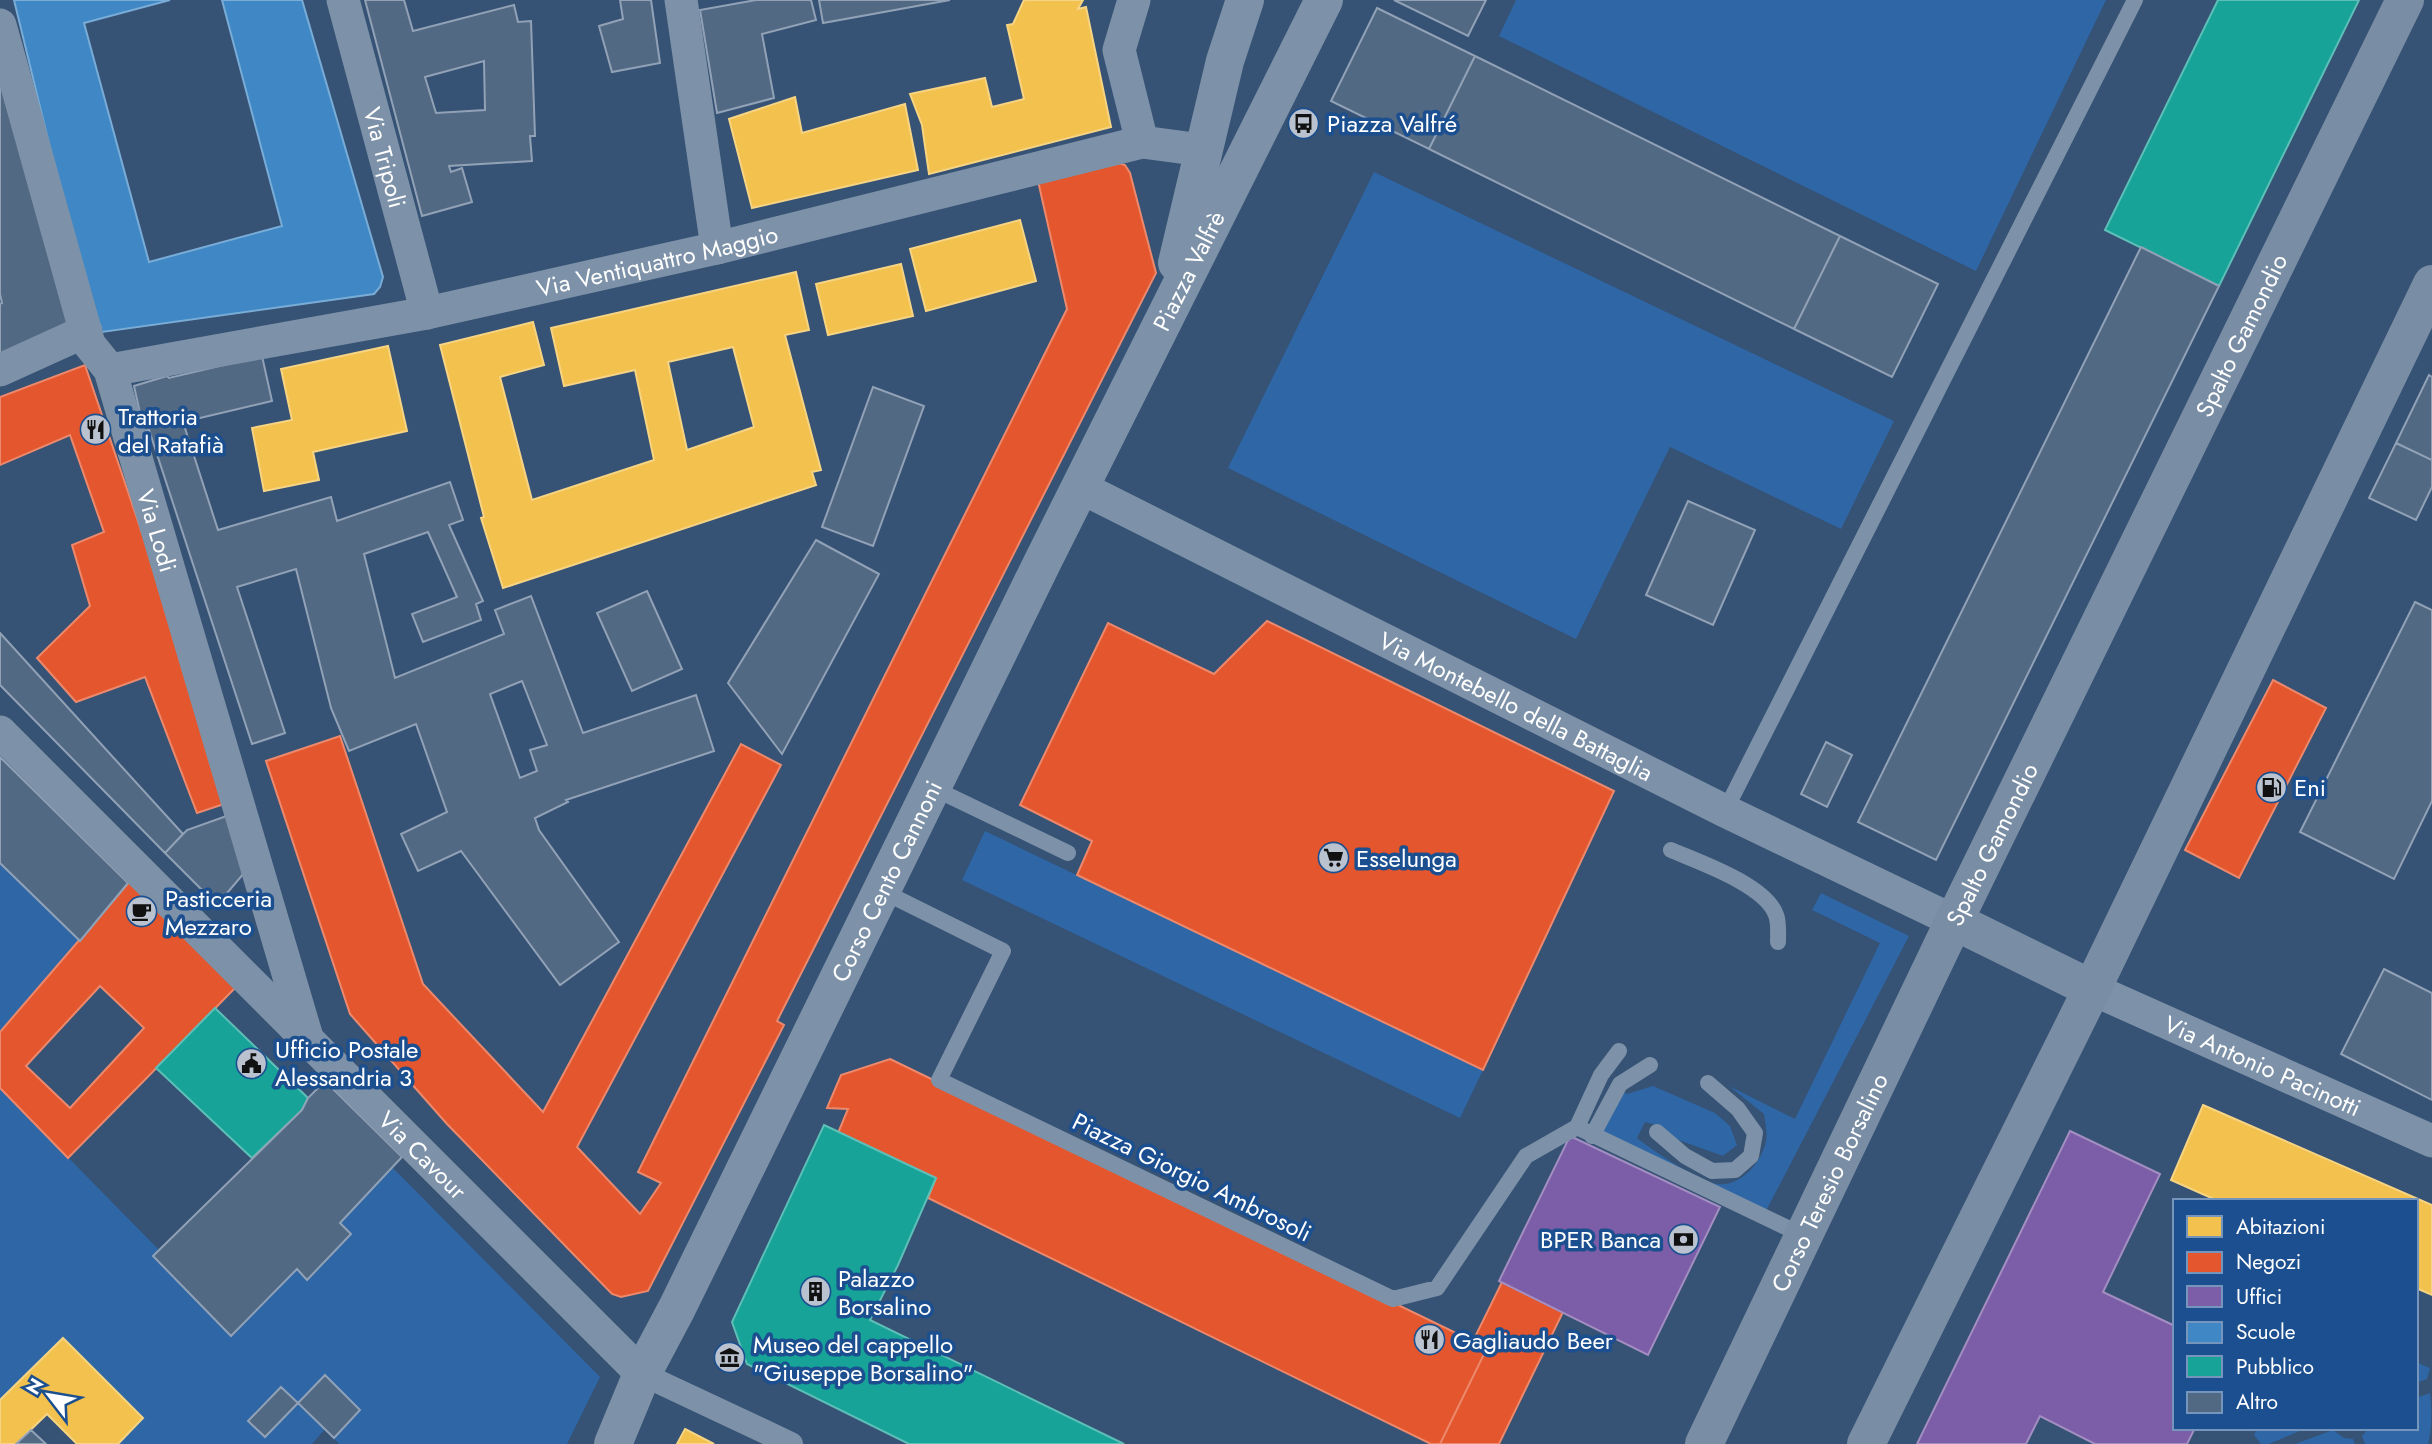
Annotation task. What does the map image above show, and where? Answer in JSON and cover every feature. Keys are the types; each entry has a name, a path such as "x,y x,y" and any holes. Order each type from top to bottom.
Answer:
{"main road":[{"name":"Spalto Gamondio","path":"2092,989 1954,921 2405,0"},
{"path":"1866,1444 2092,989 2432,284"},
{"name":"Corso Teresio Borsalino","path":"1704,1444 1802,1234 1954,921"}],"street":[{"name":"Via Tripoli","path":"343,0 427,313"},
{"path":"681,0 717,248"},
{"path":"1134,0 1119,50 1142,142"},
{"name":"Piazza Valfrè","path":"1164,320 1202,150 1225,61 1245,0"},
{"name":"Piazza Valfrè","path":"1164,320 1324,0"},
{"name":"Via Lodi","path":"0,25 89,344 110,370 308,1041"},
{"name":"Via Ventiquattro Maggio","path":"110,370 427,313 717,248 1142,142 1202,150"},
{"name":"Corso Cento Cannoni","path":"613,1444 642,1374 1164,320"},
{"path":"0,370 86,331"},
{"name":"Via Montebello della Battaglia","path":"1080,487 1725,811 1954,921"},
{"name":"Via Cavour","path":"0,732 642,1374 791,1444"},
{"name":"Via Antonio Pacinotti","path":"2092,989 2432,1141"}],"lane":[{"path":"1725,811 2135,0"},
{"path":"933,788 1068,853"},
{"path":"1671,850 1736,880 1762,896 1776,915 1778,942"},
{"name":"Piazza Giorgio Ambrosoli","path":"882,891 1003,951 939,1080 1393,1299 1437,1288 1526,1156 1577,1127"},
{"path":"1619,1051 1601,1075 1577,1127 1802,1234"},
{"path":"1592,1136 1620,1084 1650,1065"},
{"path":"1657,1132 1685,1156 1712,1171 1735,1170 1751,1156 1755,1133 1738,1109 1708,1083"}],"shaded area":[{"path":"1516,0 2106,0 1976,271 1499,36"},
{"path":"1374,172 1894,421 1841,529 1670,447 1576,639 1228,468"},
{"path":"985,831 1483,1070 1460,1118 962,880"},
{"path":"0,863 80,941 0,1032"},
{"path":"1821,893 1909,936 1766,1211 1601,1131 1621,1091 1627,1094 1653,1086 1715,1113 1730,1126 1737,1145 1723,1156 1673,1138 1664,1127 1645,1122 1637,1138 1709,1182 1734,1182 1749,1172 1764,1149 1767,1131 1764,1114 1729,1086 1795,1119 1880,943 1812,910"},
{"path":"0,1088 159,1250 153,1256 231,1336 297,1269 307,1279 351,1234 340,1223 393,1168 600,1377 567,1444 339,1444 334,1438 360,1410 325,1375 298,1403 325,1429 312,1444 118,1444 142,1418 0,1400"},
{"path":"2418,1363 2430,1368 2427,1379 2418,1382"},
{"path":"2430,1393 2428,1444 2365,1444 2362,1436 2367,1430 2418,1430 2418,1397"},
{"path":"2256,1430 2302,1430 2269,1444 2261,1444 2254,1435"},
{"path":"2333,1430 2344,1438 2353,1439 2355,1444 2295,1444"}],"building: Abitazioni":[{"path":"1024,0 1083,0 1078,9 1086,7 1111,127 929,174 922,125 910,94 985,78 992,107 1024,99 1007,25 1013,24"},
{"path":"795,97 802,133 905,104 918,170 752,208 729,119"},
{"path":"1020,220 1036,281 926,311 910,249"},
{"path":"901,264 913,316 828,335 816,284"},
{"path":"796,272 809,330 785,335 821,470 812,472 816,485 503,588 481,518 484,517 440,345 533,322 544,365 500,377 532,500 654,460 635,370 564,386 551,328","holes":["733,347 754,427 687,450 668,362"]},
{"path":"388,346 407,431 313,452 319,480 264,491 252,428 292,420 281,369"},
{"path":"2203,1105 2432,1205 2432,1295 2418,1289 2418,1199 2214,1199 2171,1180"},
{"path":"63,1338 143,1418 118,1444 77,1444 47,1414 16,1444 0,1444 0,1400"},
{"path":"685,1429 714,1444 677,1444"}],"building: Negozi":[{"path":"1115,162 1125,165 1130,173 1156,273 777,1021 784,1025 648,1291 621,1297 612,1294 447,1124 350,1014 266,761 340,736 423,984 543,1112 741,744 781,765 577,1147 640,1214 661,1183 638,1172 1067,309 1038,181"},
{"path":"85,365 233,801 197,813 145,677 76,702 37,658 90,606 72,545 104,532 70,435 0,465 0,397"},
{"name":"Esselunga","path":"1267,621 1614,791 1483,1070 1077,875 1092,841 1020,805 1108,623 1214,674"},
{"path":"2273,680 2326,708 2239,878 2185,850"},
{"path":"131,880 239,984 68,1158 0,1088 0,1032","holes":["100,986 144,1028 70,1108 26,1066"]},
{"path":"890,1059 1487,1348 1440,1444 1431,1444 928,1198 936,1178 838,1133 848,1109 827,1108 841,1075"},
{"path":"1502,1282 1563,1312 1499,1444 1440,1444 1487,1348 1473,1341"}],"building: Uffici":[{"path":"2070,1131 2160,1174 2103,1292 2173,1325 2173,1430 2194,1430 2187,1444 2095,1444 2040,1416 2026,1444 1917,1444"},
{"path":"1570,1136 1720,1207 1648,1355 1499,1281"}],"building: Scuole":[{"path":"14,0 170,0 84,23 149,262 282,226 222,0 302,0 383,277 380,287 374,294 95,333"}],"building: Pubblico":[{"path":"2218,0 2359,0 2219,286 2105,230"},
{"path":"215,1008 308,1098 302,1110 252,1158 156,1068"},
{"name":"Palazzo Borsalino","path":"824,1125 936,1178 898,1265 870,1320 1124,1444 909,1444 747,1364 732,1322"}],"building: Altro":[{"path":"365,0 404,0 413,31 514,5 518,22 531,21 535,136 530,136 532,161 449,166 451,172 462,168 472,202 422,216","holes":["484,61 485,110 436,113 425,77"]},
{"path":"620,0 651,0 660,63 612,72 599,26 623,19"},
{"path":"756,0 811,0 816,20 762,34 774,98 717,113 700,10"},
{"path":"819,0 950,0 823,23"},
{"path":"1394,0 1486,0 1468,36"},
{"path":"1377,8 1475,56 1429,149 1331,101"},
{"path":"1475,56 1840,236 1794,329 1429,149"},
{"path":"0,57 74,326 0,362 2,303"},
{"path":"1840,236 1938,284 1892,377 1794,329"},
{"path":"2141,247 2219,286 1936,860 1858,822"},
{"path":"262,356 272,401 183,422 218,530 331,497 337,521 450,482 463,520 449,525 483,601 476,604 481,620 423,642 412,614 457,597 428,532 364,554 395,678 504,634 495,610 531,596 583,733 696,695 714,751 566,800 568,802 535,818 539,830 619,942 560,985 461,851 418,871 401,834 447,812 416,724 349,751 331,708 296,569 237,587 285,733 252,744 149,430 144,431 134,386 167,376 169,378","holes":["522,681 547,745 530,750 537,771 520,778 490,694"]},
{"path":"2429,375 2432,377 2432,460 2396,443"},
{"path":"873,387 924,406 873,546 822,527"},
{"path":"2396,443 2432,460 2432,487 2416,520 2369,498"},
{"path":"1688,501 1755,530 1713,625 1646,595"},
{"path":"816,540 879,574 782,754 728,683"},
{"path":"647,591 682,669 632,691 597,613"},
{"path":"2415,602 2432,610 2432,801 2394,879 2300,832"},
{"path":"0,633 183,834 165,853 0,685"},
{"path":"1826,742 1852,755 1827,807 1801,794"},
{"path":"0,757 128,883 80,941 0,863"},
{"path":"232,814 250,866 217,905 165,853 187,830"},
{"path":"2384,969 2432,993 2432,1100 2341,1054"},
{"path":"325,1081 402,1157 340,1223 351,1234 307,1280 297,1269 231,1336 153,1256 302,1110 308,1098"},
{"path":"325,1375 360,1410 334,1438 298,1403"},
{"path":"281,1387 298,1403 265,1437 248,1421"},
{"path":"31,1430 46,1444 16,1444"}],"place":[{"name":"Piazza Valfré","path":"1304,123"},
{"name":"Trattoria del Ratafià","path":"95,430"},
{"name":"Eni","path":"2271,787"},
{"name":"Esselunga","path":"1333,858"},
{"name":"Pasticceria Mezzaro","path":"142,912"},
{"name":"Ufficio Postale Alessandria 3","path":"252,1063"},
{"name":"BPER Banca","path":"1684,1239"},
{"name":"Palazzo Borsalino","path":"815,1292"},
{"name":"Gagliaudo Beer","path":"1430,1340"},
{"name":"Museo del cappello \"Giuseppe Borsalino\"","path":"730,1358"}]}
